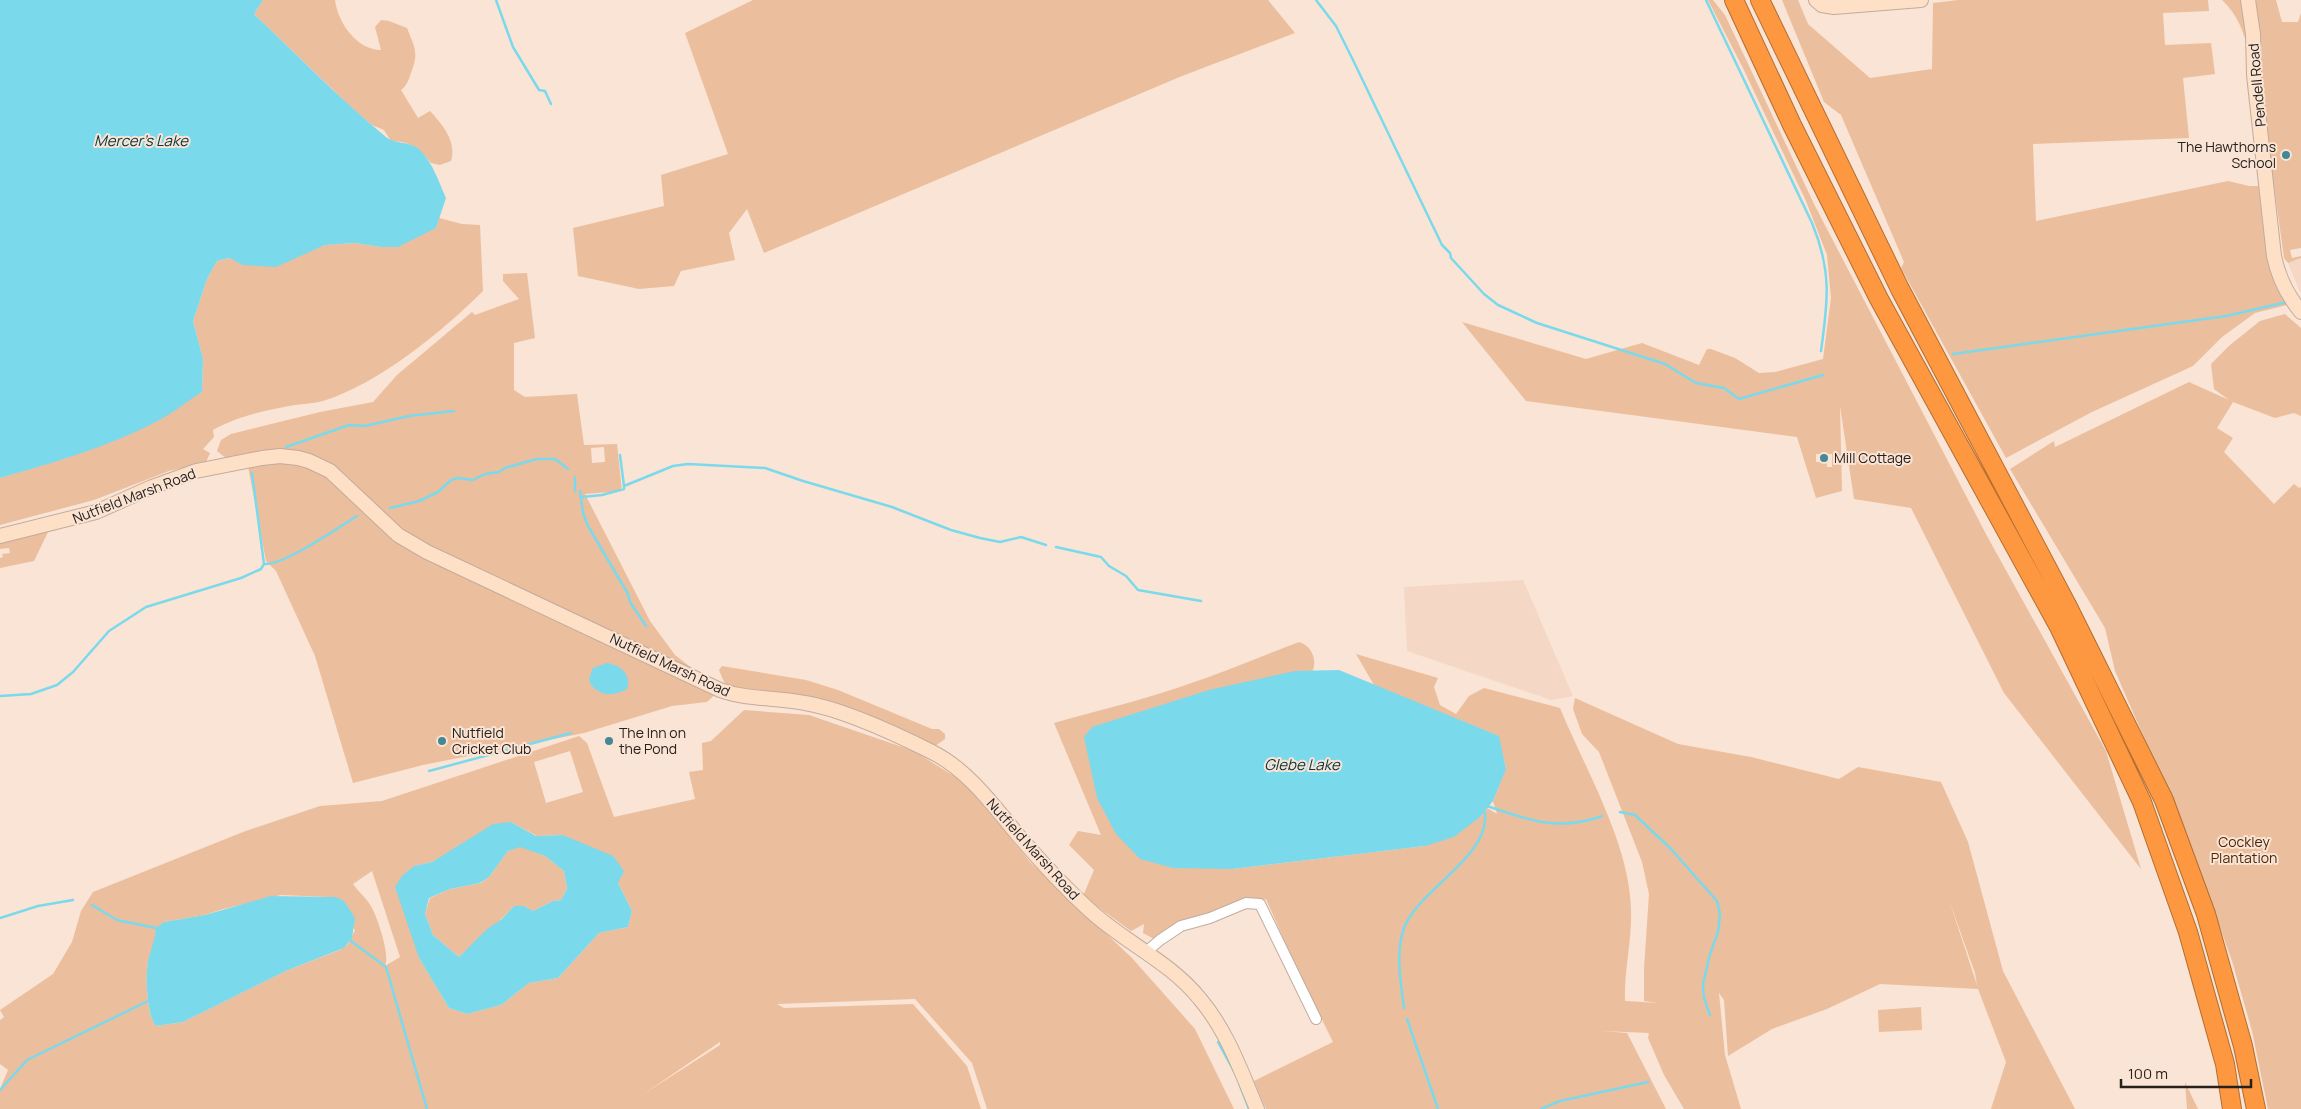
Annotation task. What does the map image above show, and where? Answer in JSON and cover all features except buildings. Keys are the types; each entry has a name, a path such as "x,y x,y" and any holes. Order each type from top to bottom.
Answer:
{"highway":[{"path":"1734,0 1792,126 1879,299 2059,628 2142,802 2188,932 2225,1064 2232,1109"},
{"path":"1760,0 1895,280 1969,423 2072,614 2164,800 2206,914 2244,1046 2256,1109"}],"street":[{"path":"1819,3 1834,7 1921,0"},
{"name":"Pendell Road","path":"2248,0 2253,34 2254,75 2274,256 2278,272 2293,303 2301,312"},
{"name":"Nutfield Marsh Road","path":"0,536 96,512 152,487 203,470 280,456 309,461 330,471 341,480 398,535 444,562 566,616 720,690 741,697 795,701 820,706 935,753 955,767 977,787 1050,871 1081,903 1187,984 1210,1011 1228,1040 1257,1109"},
{"path":"1146,952 1181,926 1210,918 1246,903 1260,904 1316,1019"}],"shaded area":[{"path":"2301,258 2301,292 2300,292 2288,263"},
{"path":"1523,580 1573,696 1551,700 1407,651 1404,587"}],"green space":[{"path":"263,0 335,0 340,18 350,34 372,49 381,50 375,27 381,20 407,28 414,46 415,60 408,80 401,90 418,118 430,111 440,122 448,134 452,147 451,161 440,165 431,163 414,146 391,141 384,130 372,125 354,110 254,14"},
{"path":"753,0 1268,0 1295,33 1182,76 764,253 747,209 729,233 735,260 681,271 674,286 639,289 578,276 573,228 664,206 661,175 728,154 685,33"},
{"path":"1708,0 1713,0 1725,15 1815,206 1987,536 2106,751 2141,869 2004,693 1911,508 1854,499 1840,406 1842,491 1816,498 1797,437 1526,401 1462,322 1586,359 1642,343 1699,365 1707,349 1711,349 1735,358 1759,373 1775,372 1823,359 1831,298 1827,255 1806,201 1742,66","holes":["1816,454 1832,454 1832,467 1827,467 1827,462 1816,462"]},
{"path":"1782,0 1798,0 1808,24 1870,78 1932,69 1933,3 1958,0 2208,0 2209,11 2163,13 2165,45 2211,43 2215,74 2183,78 2189,138 2033,144 2036,221 2228,181 2249,186 2266,186 2266,233 2270,261 2287,305 2255,313 2222,337 2193,366 2092,412 2006,458 1901,268 1904,262 1841,115 1824,102"},
{"path":"2222,0 2243,0 2249,51 2236,17"},
{"name":"The Hawthorns School","path":"2255,0 2276,0 2282,22 2298,22 2301,13 2301,248 2290,250 2292,258 2301,256 2301,258 2288,263 2284,258 2261,91 2262,50"},
{"path":"439,218 462,224 480,225 483,291 429,339 387,370 344,393 323,401 250,415 231,421 213,430 214,437 203,449 210,453 206,462 169,471 94,500 0,525 0,478 66,458 123,437 202,392 203,359 193,321 207,279 217,261 231,258 242,265 303,254 325,245 355,243 381,247 436,228"},
{"path":"527,273 535,338 514,343 514,390 525,397 577,394 584,445 617,444 622,491 585,494 650,621 675,655 720,690 707,702 672,706 584,733 423,765 353,783 315,656 276,571 266,561 247,461 264,451 227,459 217,451 221,440 231,434 320,412 373,402 397,375 472,312 475,315 519,299 503,281 503,274","holes":["604,447 605,462 592,463 591,448"]},
{"name":"Cockley Plantation","path":"2285,314 2301,328 2301,416 2294,413 2275,418 2233,402 2217,428 2233,438 2224,452 2274,504 2294,484 2299,488 2301,487 2301,1109 2268,1109 2252,1031 2232,961 2190,843 2115,671 2105,628 2010,469 2054,441 2055,447 2189,382 2229,400 2214,389 2211,364 2230,345 2260,321"},
{"path":"48,532 34,561 0,568 2,554 10,553 9,548 0,549 0,541"},
{"path":"1299,642 1307,646 1312,653 1314,661 1313,670 1232,869 1425,846 1480,817 1487,808 1497,814 1493,801 1506,768 1498,736 1374,685 1356,654 1438,678 1434,687 1440,705 1456,714 1469,696 1484,688 1560,708 1615,833 1629,885 1631,910 1625,1001 1659,1003 1644,1001 1644,968 1649,894 1642,862 1599,752 1582,734 1573,709 1575,698 1678,744 1751,757 1839,779 1858,767 1941,782 1968,842 2003,971 2075,1109 1991,1109 2006,1062 1978,989 1880,984 1827,1009 1772,1029 1728,1056 1724,1000 1719,993 1725,1055 1741,1109 1684,1109 1664,1075 1648,1038 1649,1033 1602,1031 1627,1033 1666,1109 1266,1109 1254,1081 1333,1042 1295,965 1266,899 1189,919 1156,940 1143,933 1144,924 1131,931 1083,896 1094,870 1069,845 1078,831 1101,835 1054,723 1165,692 1210,677","holes":["1949,900 1975,973 1977,985"]},
{"path":"722,666 806,680 838,690 932,729 939,729 945,734 945,739 931,749 898,732 730,689 724,682 719,670"},
{"path":"744,710 809,715 914,751 965,783 1030,862 1132,958 1195,1029 1234,1109 987,1109 972,1063 915,999 777,1004 784,1008 913,1004 967,1066 981,1109 0,1109 0,1089 8,1070 0,1064 0,1020 4,1017 0,1010 53,974 72,942 81,911 93,892 243,832 320,806 382,801 579,736 587,743 614,817 695,799 689,772 703,770 702,743 711,741","holes":["570,751 583,792 546,803 534,762","511,822 537,836 563,835 618,883 632,911 628,927 599,933 558,978 529,983 501,1005 467,1014 449,1008 419,958 414,866 432,862 488,829","372,871 400,957 385,966 386,954 381,931 371,906 353,884","281,895 329,897 355,930 348,944 340,950 288,970 183,1022 156,1026 147,996 148,962 155,942 164,922 205,915","720,1042 720,1045 642,1095"]},
{"path":"520,846 545,856 564,871 567,889 561,900 553,901 533,911 524,906 514,906 459,957 433,935 425,914 430,898 450,889 481,883 489,877 508,851"},
{"path":"1921,1007 1922,1030 1879,1032 1878,1010"},
{"path":"2185,1082 2198,1109 2187,1109"}],"water":[{"name":"Mercer's Lake","path":"0,0 263,0 254,14 352,108 386,137 412,145 425,156 446,198 436,228 398,247 381,247 355,243 325,245 276,267 242,265 230,258 217,261 207,279 193,321 203,359 202,392 163,418 124,437 83,453 0,478"},
{"path":"607,663 624,671 628,679 627,689 608,694 599,692 591,685 589,679 593,668"},
{"name":"Glebe Lake","path":"1339,670 1499,736 1506,769 1493,801 1480,817 1454,837 1425,846 1232,869 1173,868 1140,859 1116,834 1097,798 1084,737 1092,727 1209,690 1295,671"},
{"path":"511,822 536,836 563,835 613,856 624,871 618,883 632,911 628,927 599,933 558,978 529,983 501,1005 467,1014 449,1008 419,958 395,887 402,876 414,866 432,862 493,824","holes":["520,847 545,856 564,871 567,889 561,900 553,901 533,911 524,906 514,906 459,957 433,935 425,914 429,898 450,889 480,883 489,877 508,851"]},
{"path":"271,896 336,897 344,901 355,918 352,938 344,948 288,970 183,1022 156,1026 147,996 147,976 148,962 156,928 164,922 205,915"}],"waterway":[{"path":"496,0 513,47 539,90 545,91 551,104"},
{"path":"1316,0 1336,26 1442,245 1450,253 1451,258 1484,294 1498,305 1537,323 1665,364 1696,383 1724,388 1739,399 1823,375"},
{"path":"1706,0 1812,223 1818,240 1823,256 1827,286 1821,351"},
{"path":"1953,354 2226,316 2287,302"},
{"path":"286,447 349,425 365,426 409,416 454,411"},
{"path":"620,455 624,486"},
{"path":"390,508 419,501 438,492 451,480 458,478 473,480 485,474 499,472 505,468 537,459 555,459 568,469"},
{"path":"582,497 602,495 624,489 624,486 673,466 688,464 765,468 892,507 951,530 980,538 1000,542 1021,537 1046,545"},
{"path":"252,473 264,564"},
{"path":"575,477 575,491"},
{"path":"580,491 583,513 588,526 628,594 630,602 646,626"},
{"path":"0,696 31,694 57,685 73,672 109,631 146,607 241,578 261,569 264,564 273,563 297,553 357,516"},
{"path":"1056,547 1101,557 1109,566 1126,576 1138,590 1201,601"},
{"path":"429,771 571,733"},
{"path":"1487,806 1530,820 1557,824 1586,821 1602,816"},
{"path":"1404,1008 1399,958 1404,928 1423,900 1452,873 1476,844 1484,829 1485,813 1483,811"},
{"path":"1620,812 1635,815 1671,849 1717,901 1720,914 1718,932 1710,954 1703,984 1704,998 1710,1015"},
{"path":"0,918 38,906 73,900"},
{"path":"92,905 117,920 156,928"},
{"path":"351,941 386,967 427,1109"},
{"path":"0,1090 27,1060 148,1001"},
{"path":"1407,1019 1438,1109"},
{"path":"1218,1042 1236,1075"},
{"path":"1541,1109 1560,1101 1648,1082"},
{"path":"1239,1083 1249,1109"}],"place":[{"name":"The Hawthorns School","path":"2286,155"},
{"name":"Mill Cottage","path":"1824,458"},
{"name":"Nutfield Cricket Club","path":"442,741"},
{"name":"The Inn on the Pond","path":"609,741"}]}
